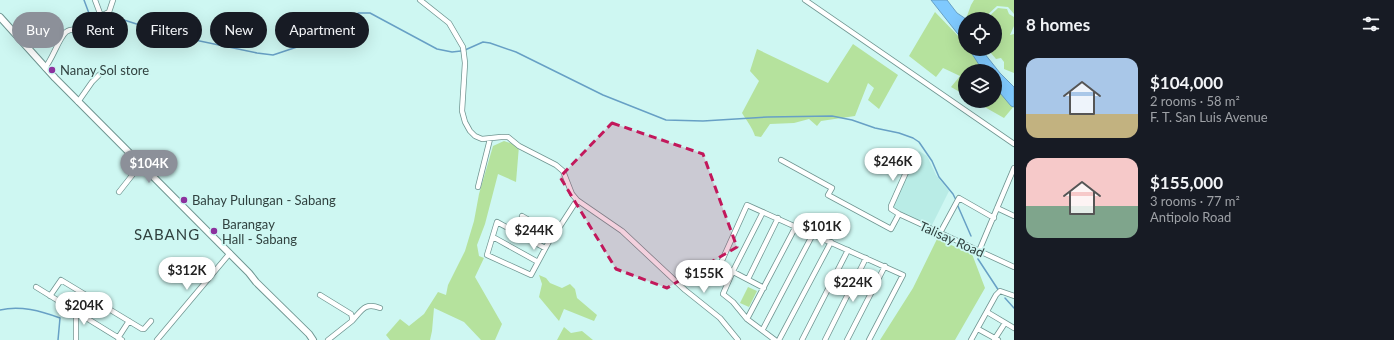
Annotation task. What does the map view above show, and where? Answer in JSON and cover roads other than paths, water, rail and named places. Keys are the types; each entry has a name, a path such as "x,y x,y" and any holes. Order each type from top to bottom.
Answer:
{"main road":[{"path":"0,17 45,68 230,253 256,282 309,334 313,340"}],"street":[{"path":"95,0 100,12"},
{"path":"109,12 113,0"},
{"path":"420,0 449,23 462,47 466,64 462,111 465,122 470,131 475,136 482,139 508,137 519,146 563,171 572,194 577,200 622,231 685,290 720,318 738,340"},
{"path":"805,0 1014,144"},
{"path":"45,68 52,58 63,35 72,30"},
{"path":"78,102 92,82 99,75"},
{"path":"478,187 490,139"},
{"name":"Talisay Road","path":"912,159 891,209 898,214 1014,267"},
{"path":"781,160 832,188 828,195 891,229 898,214"},
{"path":"118,192 141,164"},
{"path":"980,251 1014,168"},
{"path":"940,233 959,198 994,218"},
{"path":"545,248 497,222 487,255 531,275 553,234 555,234 577,200"},
{"path":"764,288 720,265 747,204 903,275 869,340"},
{"path":"997,208 1013,214"},
{"path":"763,212 732,271 723,294 733,302 755,325 763,329 776,340"},
{"path":"522,216 553,234"},
{"path":"748,279 778,218"},
{"path":"747,318 796,226"},
{"path":"763,329 813,234"},
{"path":"492,237 538,262"},
{"path":"779,340 831,242"},
{"path":"802,340 848,250"},
{"path":"157,340 230,253"},
{"path":"825,340 866,258"},
{"path":"847,340 885,266"},
{"path":"50,296 61,280 142,329 144,329 151,320"},
{"path":"36,287 120,339 129,321"},
{"path":"971,340 996,295 1000,291 1014,296"},
{"path":"320,295 351,314 352,321"},
{"path":"328,340 352,321 365,307 371,305 380,308"},
{"path":"76,312 76,340"},
{"path":"987,312 1014,328"},
{"path":"978,329 996,339 1005,323"}],"water":[{"path":"931,0 947,0 958,14 958,34"},
{"path":"973,56 987,56 993,64 979,64"},
{"path":"1002,75 1014,87 1014,107 1011,106 1002,95"}],"waterway":[{"path":"84,0 88,12"},
{"path":"128,21 171,35 273,55 300,46 325,33 343,19 359,13 370,13 437,49 452,52 461,51"},
{"path":"465,50 483,42 516,52 603,95 666,120 703,121 768,117 832,116 899,133 919,142 932,161 939,177 956,200"},
{"path":"957,204 971,236"},
{"path":"978,259 999,291"},
{"path":"1005,298 1014,308"},
{"path":"0,310 23,308 60,318 58,340"}],"place":[{"name":"Nanay Sol store","path":"52,70"},
{"name":"Bahay Pulungan - Sabang","path":"184,200"},
{"name":"Barangay Hall - Sabang","path":"214,231"}],"district":[{"name":"SABANG","path":"167,234"}]}
